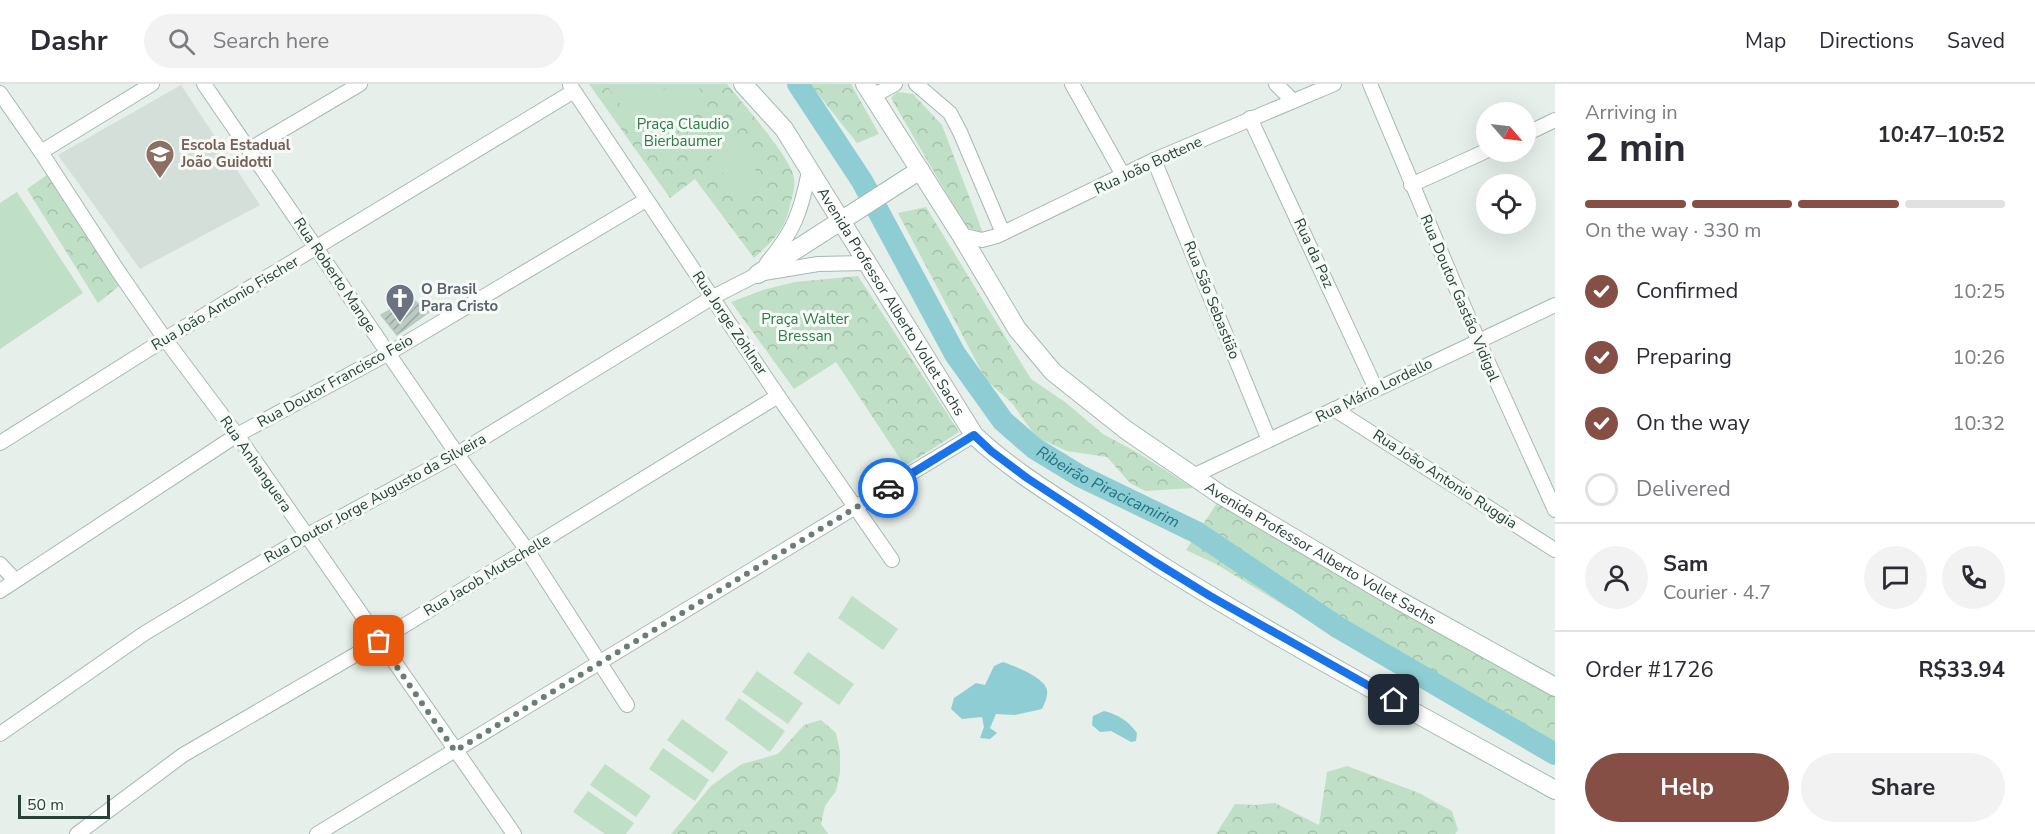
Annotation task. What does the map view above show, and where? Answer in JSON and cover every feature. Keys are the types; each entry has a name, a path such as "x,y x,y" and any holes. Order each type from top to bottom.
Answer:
{"main road":[{"name":"Avenida Professor Alberto Vollet Sachs","path":"743,84 784,129 839,221 974,435 991,451 1027,478 1210,596 1555,790"},
{"name":"Avenida Professor Alberto Vollet Sachs","path":"869,90 1017,328 1053,372 1126,430 1221,495 1400,601 1555,687"},
{"path":"758,274 920,170"}],"street":[{"path":"41,152 152,84"},
{"name":"Rua Roberto Mange","path":"204,84 457,454 527,550 627,705"},
{"path":"250,149 360,84"},
{"path":"869,90 895,84"},
{"path":"916,84 950,113 1003,232"},
{"path":"1072,84 1123,175"},
{"path":"1276,84 1293,101"},
{"name":"Rua João Bottene","path":"961,236 982,240 1003,232 1154,160 1334,84"},
{"name":"Rua Doutor Gastão Vidigal","path":"1370,84 1478,340 1555,510"},
{"name":"Rua Jorge Zohlner","path":"572,87 778,396 892,560"},
{"name":"Rua João Antonio Fischer","path":"0,443 572,87"},
{"name":"Rua Anhanguera","path":"0,93 165,339 237,435 514,834"},
{"name":"Rua da Paz","path":"1250,118 1376,389"},
{"path":"1536,130 1555,122"},
{"path":"1412,185 1476,156"},
{"name":"Rua São Sebastião","path":"1154,160 1269,440"},
{"name":"Rua Doutor Jorge Augusto da Silveira","path":"758,274 786,241 795,223 809,171"},
{"name":"Rua Doutor Francisco Feio","path":"0,591 237,435 389,353 646,200"},
{"name":"Rua Doutor Jorge Augusto da Silveira","path":"0,734 145,633 306,536 457,454 713,297 758,274 818,264 867,263"},
{"name":"Rua Mário Lordello","path":"1193,476 1555,305"},
{"name":"Rua Jacob Mutschelle","path":"77,834 183,755 379,641 778,396"},
{"name":"Rua João Antonio Ruggia","path":"1334,409 1555,550"},
{"path":"317,834 974,435"},
{"path":"0,564 15,580"}],"shaded area":[{"name":"Escola Estadual João Guidotti","path":"181,85 260,205 140,269 58,155"}],"green space":[{"name":"Praça Claudio Bierbaumer","path":"589,84 727,84 776,144 794,178 789,211 782,227 773,239 754,258 695,179 670,198"},
{"path":"606,84 654,84 657,88 625,111"},
{"path":"672,84 696,84 709,103 650,145 629,115"},
{"path":"810,84 851,84 879,134 857,143"},
{"path":"897,92 913,94 942,125 983,233 966,227 891,98"},
{"path":"733,136 763,181 739,197 709,152"},
{"path":"47,175 119,286 98,303 27,189"},
{"path":"17,192 83,293 0,349 0,203"},
{"path":"926,207 1031,379 1065,402 1103,434 1193,488 1145,491 1130,483 1107,457 1067,451 1036,437 1012,403 986,380 898,213"},
{"name":"Praça Walter Bressan","path":"858,276 959,432 905,466 836,362 794,389 731,302 763,290 795,282"},
{"path":"1219,500 1555,692 1555,748 1345,625 1288,608 1216,564 1186,550"},
{"path":"852,596 898,629 883,650 838,618"},
{"path":"808,652 854,684 839,705 793,673"},
{"path":"757,671 803,703 788,724 742,692"},
{"path":"739,698 785,731 770,752 725,719"},
{"path":"682,719 728,752 713,773 667,740"},
{"path":"821,720 836,733 840,752 840,773 836,791 825,806 821,824 828,834 671,834 711,786 742,764 778,754 804,725"},
{"path":"663,748 709,780 695,801 649,769"},
{"path":"605,764 651,796 636,817 590,785"},
{"path":"1347,766 1419,793 1452,811 1458,830 1455,834 1216,834 1235,804 1275,803 1319,825 1327,772"},
{"path":"588,791 634,823 626,834 605,834 573,812"}],"water":[{"path":"1003,662 1028,673 1045,685 1046,700 1042,709 1015,715 996,714 990,728 997,733 990,739 980,738 984,727 982,717 962,719 951,709 954,698 976,683 985,685 994,666"},
{"path":"1104,711 1123,719 1130,725 1137,733 1136,741 1131,742 1111,731 1100,732 1092,725 1093,716"}],"building":[{"name":"O Brasil Para Cristo","path":"411,298 429,312 397,335 381,315"}],"waterway":[{"name":"Ribeirão Piracicamirim","path":"798,84 862,181 955,354 1003,421 1034,448 1080,476 1196,532 1339,628 1555,754"}],"way so far":[{"path":"379,641 455,751 888,488"}],"place":[{"name":"Escola Estadual João Guidotti","path":"160,180"},
{"name":"O Brasil Para Cristo","path":"400,324"}],"route":[{"path":"888,488 974,435 1027,478 1155,562 1210,596 1394,700"}]}
